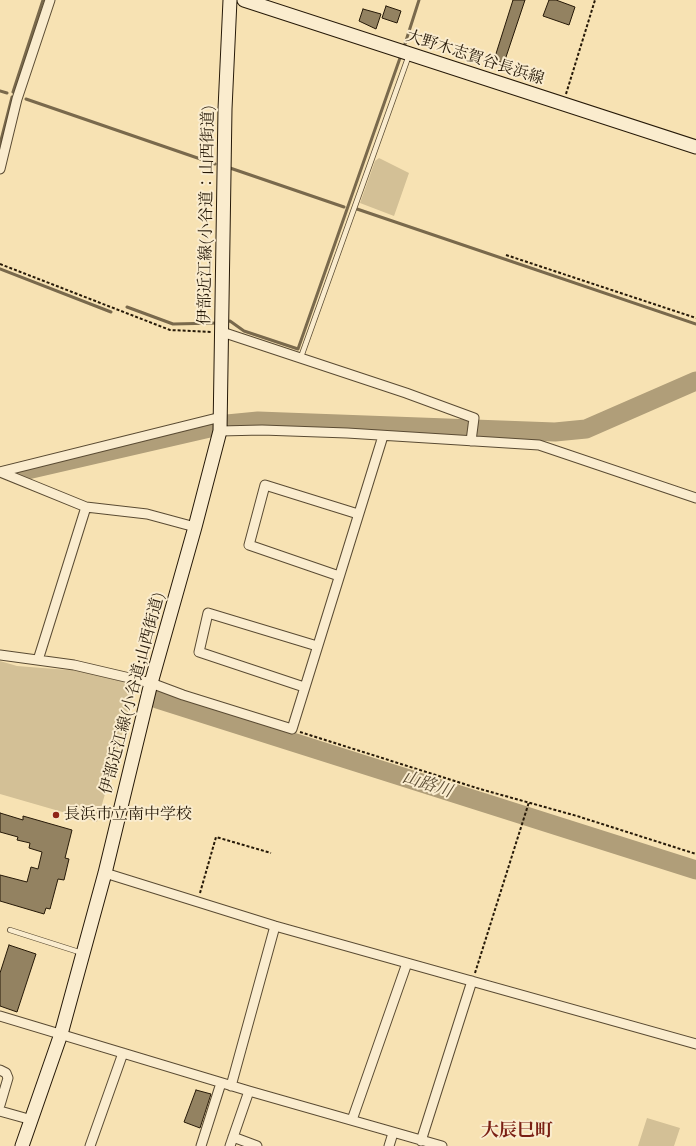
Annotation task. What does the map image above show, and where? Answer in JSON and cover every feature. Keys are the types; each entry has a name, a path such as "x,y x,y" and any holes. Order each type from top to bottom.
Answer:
{"main road":[{"name":"伊部近江線(小谷道：山西街道)","path":"220,423 224,109 230,0"},
{"name":"大野木志賀谷長浜線","path":"244,0 696,147"},
{"name":"伊部近江線(小谷道;山西街道)","path":"22,1146 61,1034 104,873 151,683 195,527 220,423"}],"street":[{"path":"0,169 18,99 50,0"},
{"path":"222,332 301,357 474,418 471,441"},
{"path":"0,472 220,423 262,430 539,445 696,498"},
{"path":"0,655 74,665 151,683 183,695 292,729 383,436"},
{"path":"0,472 86,507 147,514 195,527"},
{"path":"339,576 249,546 265,485 358,514"},
{"path":"38,660 86,507"},
{"path":"304,687 199,652 208,613 317,646"},
{"path":"104,873 275,926 696,1044"},
{"path":"232,1086 275,926"},
{"path":"352,1120 407,963"},
{"path":"421,1141 472,981"},
{"path":"0,1016 221,1083 442,1146"},
{"path":"90,1146 122,1053"},
{"path":"0,1070 6,1073 8,1078 0,1105"},
{"path":"200,1146 221,1083"},
{"path":"249,1091 231,1142 257,1146"},
{"path":"0,1111 32,1120"},
{"path":"389,1146 393,1133"}],"lane":[{"path":"301,357 409,54"},
{"path":"10,930 82,953"}],"path":[{"path":"562,104 595,0"},
{"path":"506,255 696,318"},
{"path":"0,264 170,330 222,332"},
{"path":"292,729 578,816 696,854"},
{"path":"472,981 529,802"},
{"path":"197,902 216,837 271,853"}],"shaded area":[{"path":"379,158 409,173 394,216 360,203 375,161"},
{"path":"0,661 17,666 81,671 136,685 97,822 0,794"},
{"path":"647,1118 680,1128 674,1146 638,1146"}],"building":[{"path":"513,0 525,0 504,63 494,60"},
{"path":"549,0 556,0 575,7 569,25 543,16"},
{"path":"386,6 401,11 397,23 382,18"},
{"path":"363,9 381,14 376,29 359,21"},
{"path":"0,813 23,820 23,816 72,830 65,858 69,859 64,880 58,879 50,909 46,908 44,914 0,901 0,875 27,882 31,867 38,869 42,852 29,848 30,843 17,840 18,837 0,832"},
{"path":"9,945 36,954 17,1012 0,1006 0,973"},
{"path":"196,1090 211,1094 200,1128 184,1122"}],"waterway":[{"path":"13,92 43,0"},
{"path":"404,47 419,0"},
{"path":"225,322 230,321 244,331 298,349 400,58"},
{"path":"0,91 7,93"},
{"path":"0,144 12,97"},
{"path":"26,99 215,164"},
{"path":"230,168 344,207"},
{"path":"357,209 696,324"},
{"path":"0,269 111,312"},
{"path":"127,307 173,324 218,323"},
{"path":"23,471 227,424 258,421 555,432 586,429 696,381"},
{"name":"山路川","path":"157,699 696,870"}],"place":[{"name":"長浜市立南中学校","path":"56,815"}],"district":[{"name":"大辰巳町","path":"517,1131"}]}
